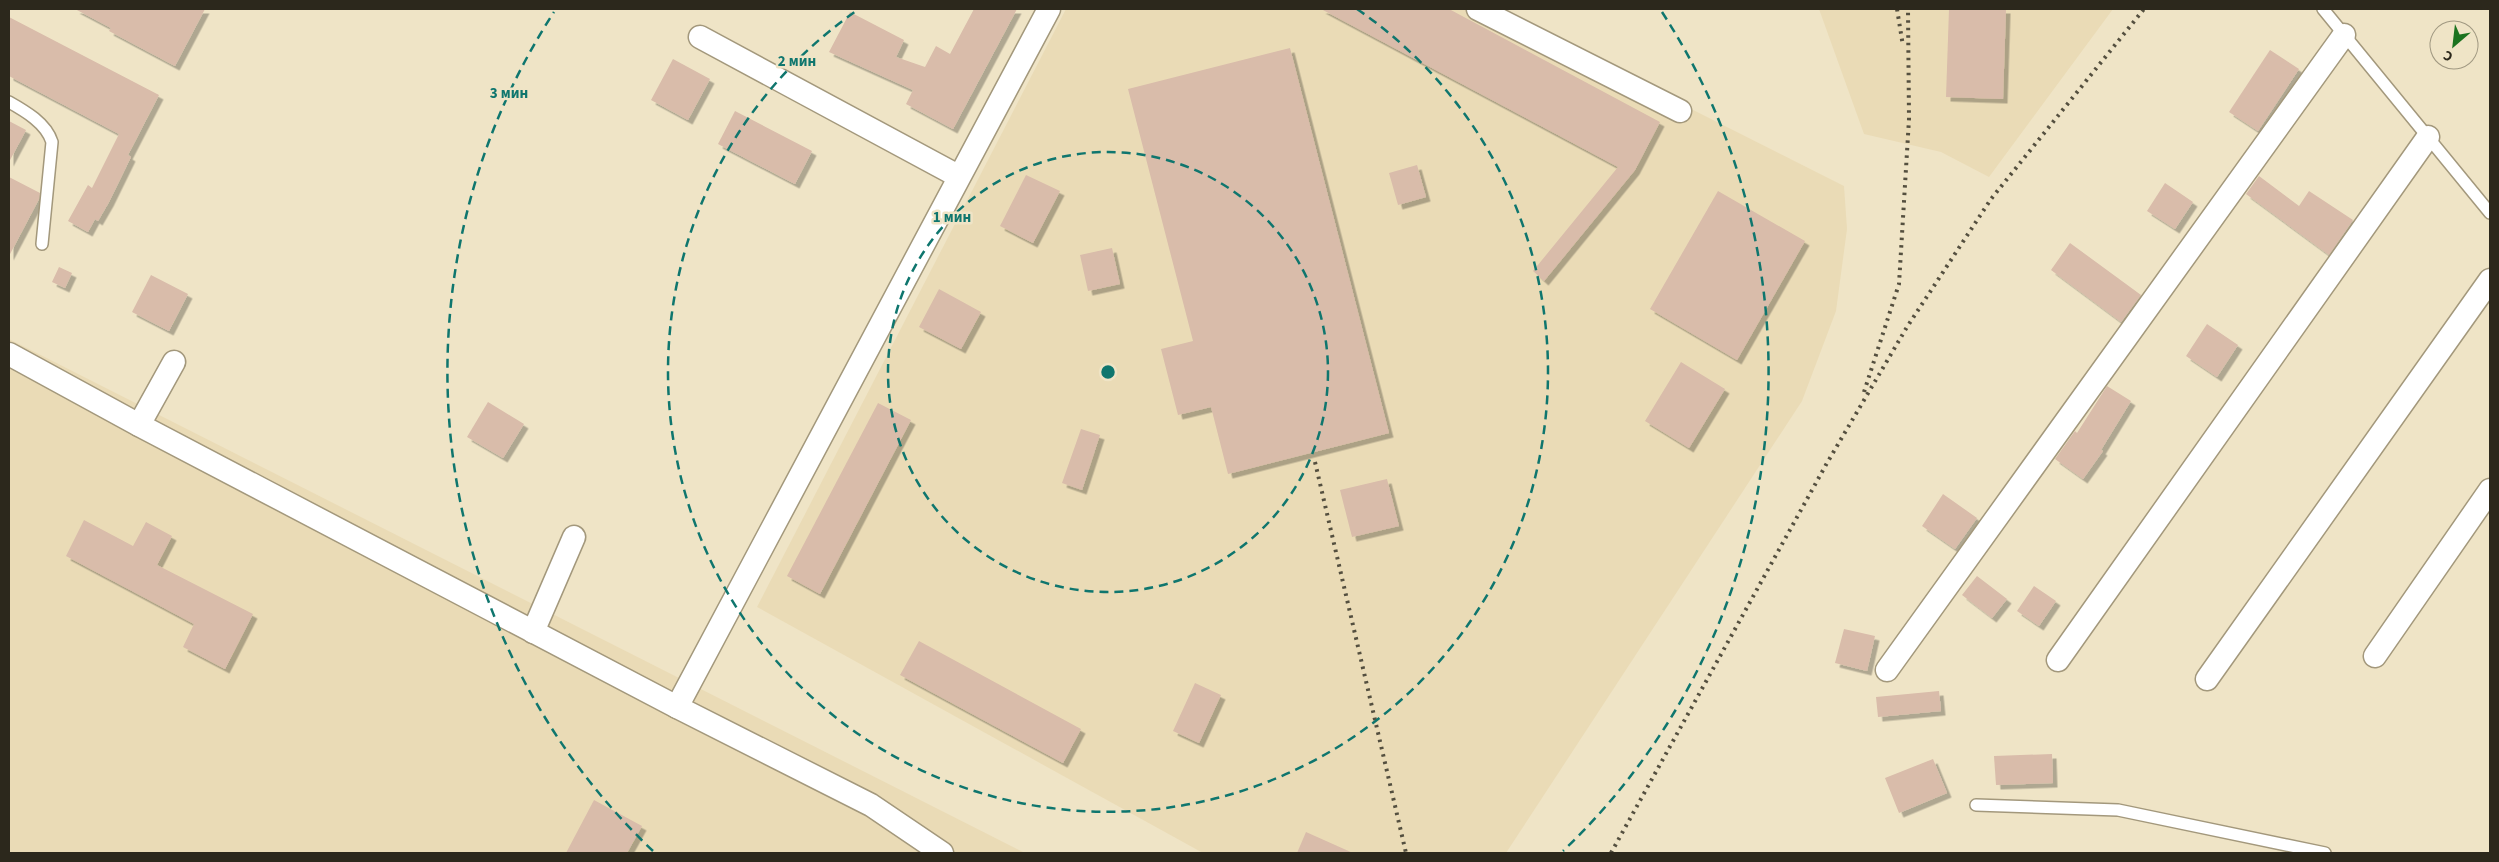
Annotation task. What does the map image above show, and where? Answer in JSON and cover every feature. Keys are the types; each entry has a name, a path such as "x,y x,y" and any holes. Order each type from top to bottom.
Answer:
{"street":[{"path":"677,707 958,176 1050,9"},
{"path":"1478,9 1680,111"},
{"path":"1888,670 2344,35"},
{"path":"700,37 958,176"},
{"path":"2058,660 2428,137"},
{"path":"2207,679 2490,280"},
{"path":"9,354 139,425 533,632 870,806 942,853"},
{"path":"139,425 174,362"},
{"path":"2375,656 2490,490"},
{"path":"533,632 574,536"}],"lane":[{"path":"2323,9 2490,213"},
{"path":"9,102 38,121 50,136 52,142 42,244"},
{"path":"1976,805 2118,810 2325,853"}],"shaded area":[{"path":"1066,9 1493,9 1844,186 1847,229 1836,311 1802,401 1506,853 1203,853 757,607"},
{"path":"1819,9 2113,9 1989,177 1941,152 1864,134"},
{"path":"9,339 1025,853 9,853"}],"building":[{"path":"75,9 205,9 175,66 109,31 111,28"},
{"path":"974,9 1017,9 953,129 906,104 913,90 829,52 850,12 904,40 896,57 925,67 936,46 950,54"},
{"path":"1321,9 1449,9 1660,122 1635,170 1544,281 1533,271 1618,167"},
{"path":"1949,9 2006,9 2003,99 1946,97"},
{"path":"9,17 159,95 128,155 131,157 109,202 98,221 95,219 88,232 68,221 88,185 92,188 119,134 9,76"},
{"path":"1290,48 1389,433 1228,474 1211,407 1178,415 1161,349 1193,341 1128,89"},
{"path":"2270,50 2299,69 2258,131 2229,112"},
{"path":"673,59 710,79 688,120 651,100"},
{"path":"735,111 812,151 795,184 718,144"},
{"path":"9,121 26,130 9,162"},
{"path":"1417,165 1426,197 1398,205 1389,173"},
{"path":"1026,175 1060,191 1033,243 1000,226"},
{"path":"2259,176 2299,206 2309,191 2353,220 2329,255 2246,194"},
{"path":"9,177 40,193 39,199 9,256"},
{"path":"2165,183 2193,202 2175,229 2147,211"},
{"path":"1718,191 1805,241 1737,360 1650,309"},
{"path":"2070,243 2141,295 2121,322 2051,270"},
{"path":"1112,248 1120,284 1088,291 1080,255"},
{"path":"59,267 72,273 65,288 52,282"},
{"path":"151,275 188,294 169,331 132,312"},
{"path":"939,289 981,312 961,349 919,327"},
{"path":"2207,324 2238,345 2217,377 2186,356"},
{"path":"1681,362 1725,389 1689,448 1645,421"},
{"path":"2107,386 2131,401 2101,450 2103,451 2083,479 2055,459 2075,431 2077,433"},
{"path":"488,402 524,424 503,458 467,437"},
{"path":"878,403 911,420 820,594 787,576"},
{"path":"1081,429 1100,435 1082,490 1062,483"},
{"path":"1387,479 1399,526 1352,537 1340,490"},
{"path":"1943,494 1977,518 1955,549 1922,526"},
{"path":"84,520 133,546 146,522 172,536 157,565 253,614 225,669 183,647 194,624 66,556"},
{"path":"1977,576 2007,599 1992,618 1962,595"},
{"path":"2034,586 2056,601 2039,626 2017,611"},
{"path":"1844,629 1875,636 1867,671 1835,663"},
{"path":"919,641 1081,729 1063,763 900,675"},
{"path":"1195,683 1221,695 1199,743 1173,731"},
{"path":"1939,691 1941,711 1878,717 1876,697"},
{"path":"2052,754 2053,783 1996,785 1994,756"},
{"path":"1933,759 1947,793 1899,813 1885,778"},
{"path":"594,800 642,826 627,853 566,853"},
{"path":"1306,832 1353,853 1297,853"}],"railway":[{"path":"1897,9 1903,46"},
{"path":"1864,392 1899,284 1909,119 1908,9"},
{"path":"1611,853 1827,463 1907,327 1991,199 2144,9"},
{"path":"1315,462 1406,853"}]}
